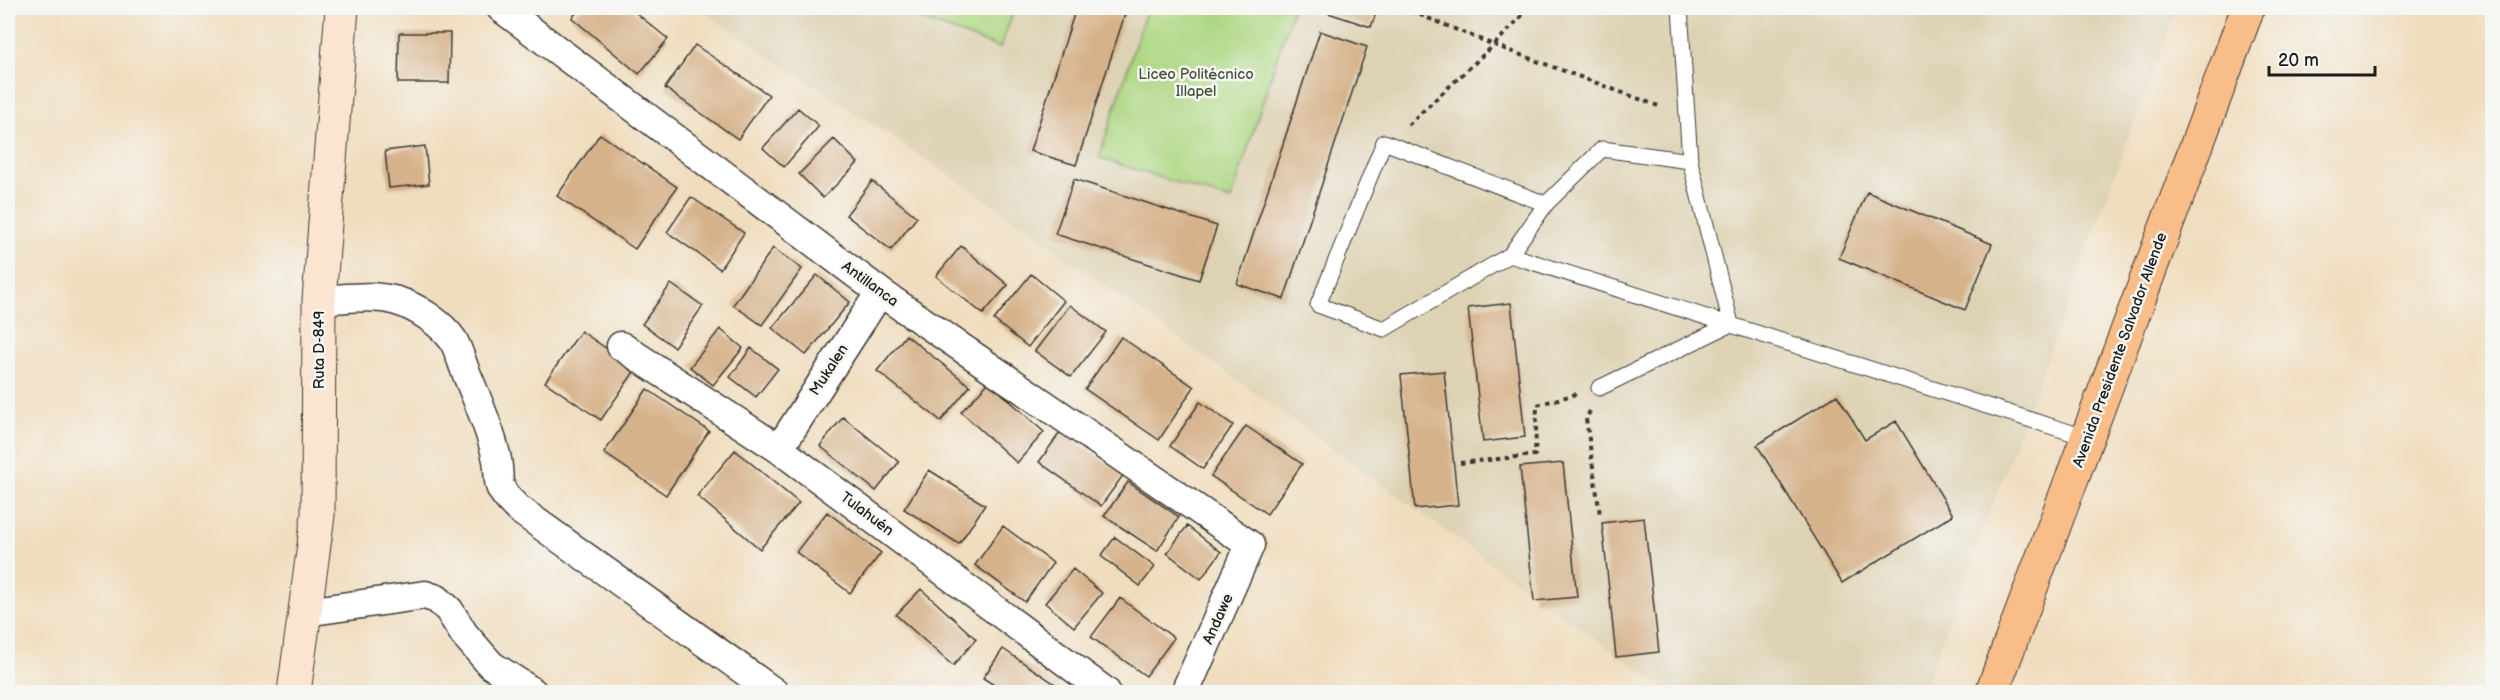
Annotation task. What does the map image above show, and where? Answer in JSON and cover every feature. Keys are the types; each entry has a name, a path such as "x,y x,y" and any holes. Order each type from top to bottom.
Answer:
{"main road":[{"name":"Ruta D-849","path":"294,693 318,515 319,300 342,8"},
{"name":"Avenida Presidente Salvador Allende","path":"1992,693 2248,8"}],"street":[{"name":"Antillanca","path":"501,8 880,292 1250,545"},
{"name":"Mukalen","path":"779,449 880,292"},
{"path":"319,300 376,298 397,301 417,309 435,323 453,340 486,421 496,455 497,480 502,494 517,508 774,693"},
{"name":"Tulahuén","path":"621,346 779,449 1106,693"},
{"name":"Andawe","path":"1185,693 1250,545"},
{"path":"306,612 425,595 437,599 449,610 464,634 491,665 533,693"}],"lane":[{"path":"1680,8 1690,161 1731,324"},
{"path":"1546,204 1384,142 1318,304 1384,328 1510,255 1546,204 1602,149 1690,161"},
{"path":"1510,255 2088,438"},
{"path":"1599,388 1731,324"}],"path":[{"path":"1403,8 1494,45 1687,117"},
{"path":"1388,143 1494,45 1529,8"},
{"path":"1460,463 1535,455 1537,405 1599,388"},
{"path":"1599,388 1586,418 1600,516"}],"shaded area":[{"name":"Liceo Politécnico Illapel","path":"698,8 2177,8 1923,692 1669,692 1000,209"}],"green space":[{"path":"891,8 1015,8 1000,48"},
{"name":"Liceo Politécnico Illapel","path":"1147,8 1293,8 1231,200 1099,158"}],"building":[{"path":"580,8 630,8 668,39 639,74 572,18"},
{"path":"1076,8 1127,8 1076,165 1030,151"},
{"path":"1313,8 1378,8 1371,27"},
{"path":"1320,31 1367,47 1284,299 1237,284"},
{"path":"399,33 450,33 449,83 398,83"},
{"path":"695,45 769,95 738,139 665,88"},
{"path":"798,108 819,126 784,167 763,148"},
{"path":"600,134 677,187 635,249 557,196"},
{"path":"834,139 858,163 823,198 799,174"},
{"path":"425,146 429,184 389,188 385,151"},
{"path":"1074,179 1217,226 1199,280 1055,234"},
{"path":"872,181 917,217 891,250 846,215"},
{"path":"1867,192 1992,244 1965,310 1839,258"},
{"path":"691,197 744,233 720,269 667,232"},
{"path":"961,246 1008,285 983,314 936,276"},
{"path":"773,248 802,269 762,325 733,305"},
{"path":"1031,274 1064,301 1028,347 994,320"},
{"path":"817,275 850,302 806,355 772,328"},
{"path":"671,284 703,306 674,347 642,324"},
{"path":"1511,303 1525,437 1483,442 1468,308"},
{"path":"1070,305 1106,332 1071,377 1035,351"},
{"path":"720,329 743,348 713,385 690,367"},
{"path":"581,331 636,369 601,420 545,382"},
{"path":"906,335 970,386 941,421 877,371"},
{"path":"1121,337 1194,387 1159,440 1085,389"},
{"path":"751,348 778,369 756,397 730,377"},
{"path":"1444,371 1458,505 1415,509 1401,375"},
{"path":"989,382 1044,432 1017,463 961,412"},
{"path":"647,389 709,431 666,495 604,453"},
{"path":"1837,395 1865,440 1896,421 1953,515 1842,583 1757,445"},
{"path":"1200,402 1233,425 1203,469 1170,446"},
{"path":"843,417 899,462 876,491 820,446"},
{"path":"1246,426 1302,464 1267,514 1211,476"},
{"path":"1061,431 1124,474 1101,506 1039,462"},
{"path":"735,450 799,503 760,549 697,496"},
{"path":"1563,463 1577,597 1534,601 1520,467"},
{"path":"929,470 985,505 959,544 904,509"},
{"path":"1128,482 1179,517 1157,551 1104,516"},
{"path":"827,512 881,553 850,593 796,552"},
{"path":"1644,518 1659,652 1616,657 1602,523"},
{"path":"1003,526 1053,563 1025,602 975,565"},
{"path":"1187,526 1221,552 1201,579 1167,553"},
{"path":"1115,537 1155,567 1140,586 1101,556"},
{"path":"1073,569 1102,593 1074,627 1045,603"},
{"path":"921,589 976,639 953,666 896,615"},
{"path":"1120,598 1174,638 1146,676 1091,637"},
{"path":"1003,649 1061,688 1058,692 1005,692 983,678"}]}
